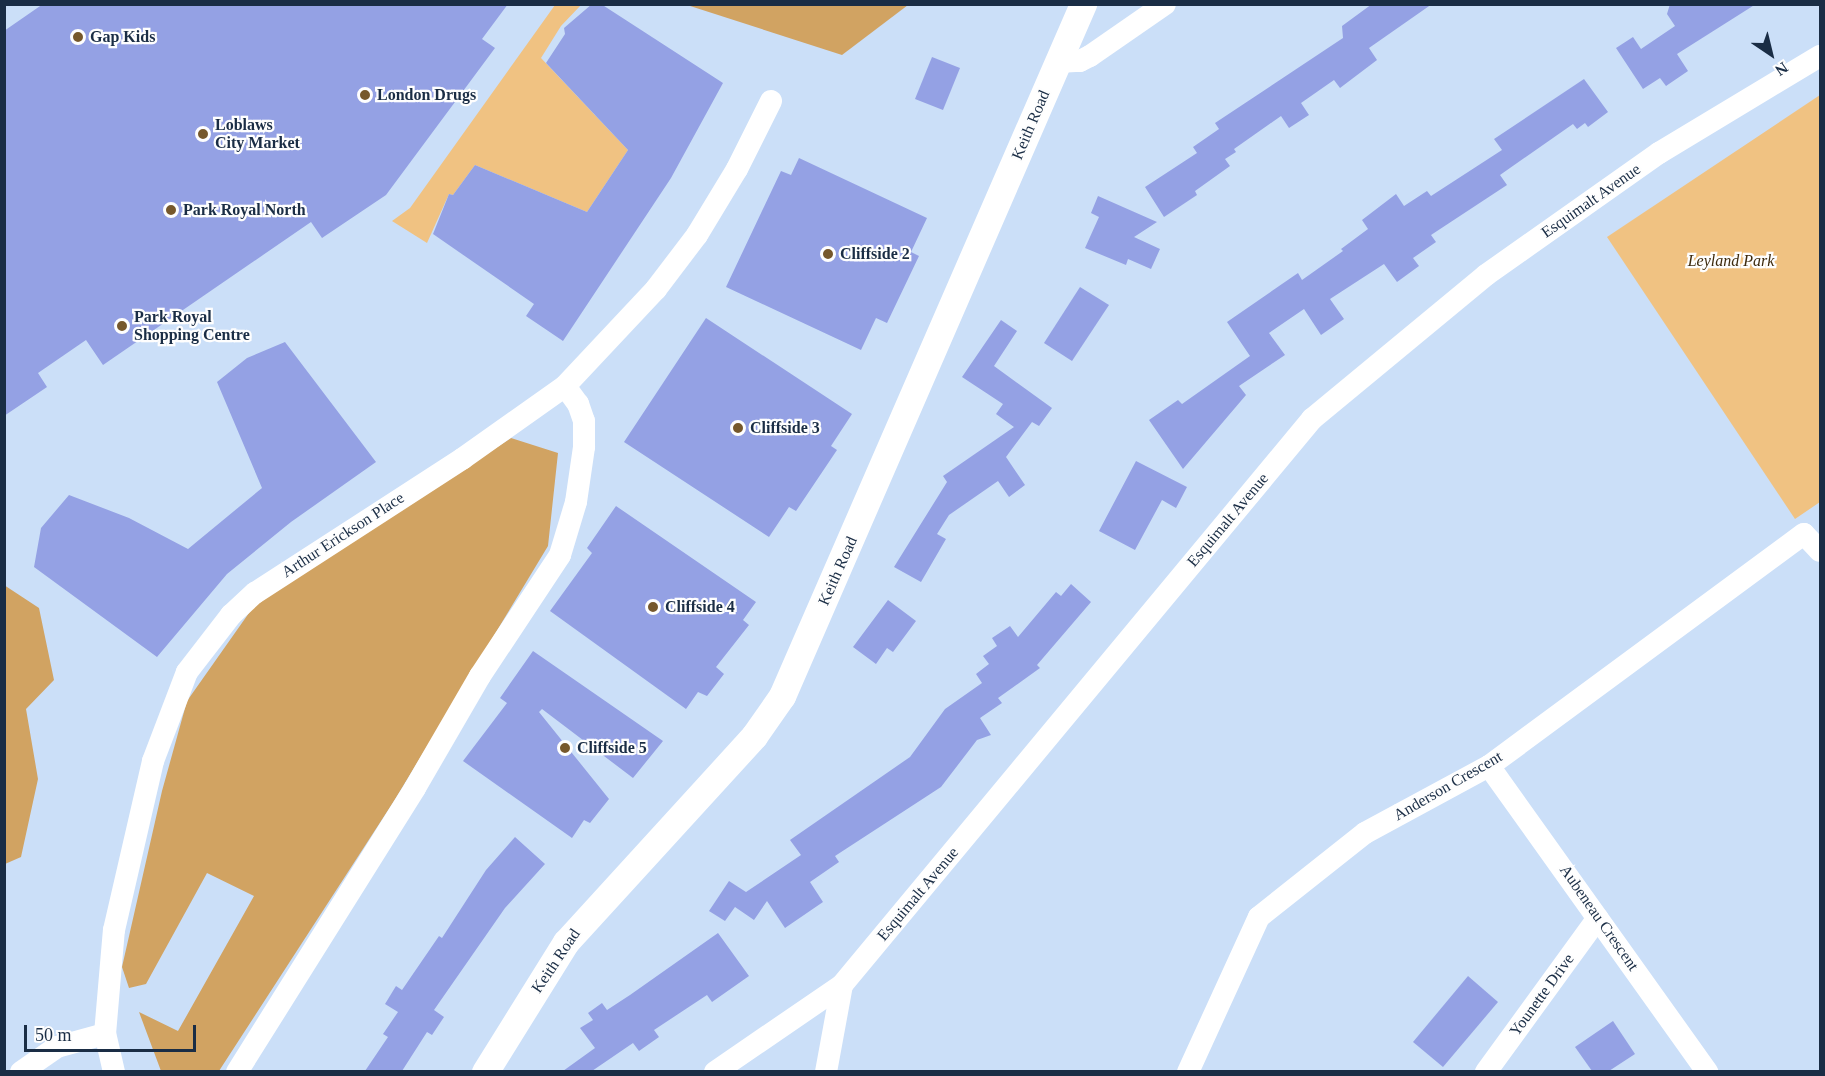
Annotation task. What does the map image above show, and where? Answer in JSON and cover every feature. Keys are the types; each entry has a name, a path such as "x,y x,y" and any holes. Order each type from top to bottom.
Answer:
{"street":[{"name":"Keith Road","path":"485,1071 566,942 754,736 782,696 1083,4"},
{"path":"1058,62 1080,61 1090,56 1165,4"},
{"name":"Esquimalt Avenue","path":"716,1071 842,985 1312,419 1486,275 1659,153 1821,56"},
{"name":"Arthur Erickson Place","path":"114,1071 105,1034 114,930 153,761 187,672 207,643 255,593 462,459 565,386 656,289 697,235 737,169 771,101"},
{"path":"237,1071 416,788 480,676 560,555 576,502 584,447 585,421 578,404 565,386"},
{"name":"Anderson Crescent","path":"1188,1071 1259,917 1365,833 1489,766 1804,534 1821,551"},
{"name":"Aubeneau Crescent","path":"1489,766 1707,1071"},
{"name":"Younette Drive","path":"1485,1071 1598,918"},
{"path":"826,1071 842,985"},
{"path":"21,1071 57,1047 105,1034"}],"green space":[{"path":"555,5 581,5 561,26 541,58 628,150 587,212 475,165 453,195 449,194 427,243 392,221 410,208"},
{"name":"Leyland Park","path":"1820,95 1820,502 1795,519 1607,237"}],"shaded area":[{"path":"908,4 842,55 687,5"},
{"path":"511,438 558,453 548,546 394,801 219,1071 161,1071 139,1012 178,1031 254,896 207,873 146,984 129,988 122,967 162,791 187,701 256,603"},
{"path":"4,585 39,608 54,680 26,709 38,779 21,857 5,864"}],"building":[{"name":"Park Royal Shopping Centre","path":"43,4 508,4 482,39 495,48 386,195 322,238 311,222 103,365 86,340 38,373 47,387 4,416 4,31"},
{"path":"592,4 601,4 723,83 671,178 563,341 526,316 534,304 433,234 449,194 453,195 475,165 587,212 628,150 546,63 565,34 564,28"},
{"path":"1372,4 1432,4 1369,48 1377,60 1340,88 1334,80 1301,103 1309,115 1289,128 1281,116 1234,149 1236,152 1225,159 1230,166 1195,191 1197,195 1164,217 1145,187 1197,153 1193,147 1219,129 1215,123 1343,38 1342,26"},
{"path":"1670,4 1756,4 1677,54 1688,71 1666,86 1660,78 1643,89 1616,48 1633,37 1641,49 1675,26 1667,14"},
{"path":"932,57 960,68 943,110 915,99"},
{"path":"1584,79 1608,112 1588,127 1585,123 1577,129 1573,124 1500,175 1507,185 1431,235 1436,242 1413,258 1419,266 1397,282 1384,264 1330,299 1344,319 1321,335 1304,309 1269,333 1285,355 1239,386 1246,395 1183,469 1149,420 1178,400 1182,404 1250,356 1227,322 1298,273 1302,280 1343,251 1341,249 1368,229 1362,220 1396,194 1404,206 1427,191 1431,196 1502,150 1494,139"},
{"name":"Cliffside 2","path":"799,158 927,218 911,252 919,256 887,323 876,318 861,350 726,287 781,171 791,175"},
{"path":"1098,196 1157,222 1134,237 1160,249 1151,269 1128,259 1126,265 1085,248 1099,217 1091,213"},
{"path":"1080,287 1109,305 1072,361 1044,343"},
{"name":"Cliffside 3","path":"706,318 852,414 831,446 837,450 796,511 789,507 769,537 624,442"},
{"path":"1001,320 1017,331 994,366 1052,408 1039,426 1032,422 1006,457 1025,485 1009,497 998,481 949,515 937,534 946,539 921,582 894,567 947,482 943,476 1014,427 996,414 1003,404 962,377"},
{"path":"285,342 376,462 291,522 227,574 157,657 34,567 41,528 69,495 129,518 188,549 262,488 217,382 247,358"},
{"path":"1136,461 1187,487 1176,508 1162,500 1135,550 1099,531"},
{"name":"Cliffside 4","path":"616,506 756,602 743,620 749,625 716,667 724,674 707,696 698,692 686,709 550,611 592,553 587,548"},
{"path":"1071,584 1091,602 1037,665 1040,668 998,698 1002,703 980,718 991,735 977,740 941,787 835,856 839,862 810,882 823,902 785,928 767,901 754,920 735,907 725,921 709,911 729,881 746,892 801,855 790,840 910,757 945,709 982,683 976,674 989,664 983,656 997,646 992,638 1010,626 1018,637 1056,592 1061,596"},
{"path":"888,600 916,621 893,652 887,648 876,664 853,647"},
{"name":"Cliffside 5","path":"533,651 663,741 633,778 542,709 539,712 609,799 590,823 584,820 572,838 463,761 507,703 500,698"},
{"path":"515,837 545,864 505,908 434,1010 444,1017 432,1035 427,1032 402,1071 365,1071 388,1037 383,1034 398,1012 385,1004 396,986 402,990 439,936 442,938 486,870"},
{"path":"718,933 749,976 712,1002 707,995 654,1030 659,1037 639,1051 633,1043 592,1071 563,1071 595,1048 580,1028 593,1020 588,1013 602,1003 607,1010"},
{"path":"1468,976 1498,1002 1443,1067 1413,1042"},
{"path":"1613,1021 1635,1054 1609,1071 1592,1071 1575,1047"}],"place":[{"name":"Gap Kids","path":"78,37"},
{"name":"London Drugs","path":"365,95"},
{"name":"Loblaws City Market","path":"203,134"},
{"name":"Park Royal North","path":"171,210"},
{"name":"Cliffside 2","path":"828,254"},
{"name":"Park Royal Shopping Centre","path":"122,326"},
{"name":"Cliffside 3","path":"738,428"},
{"name":"Cliffside 4","path":"653,607"},
{"name":"Cliffside 5","path":"565,748"}]}
